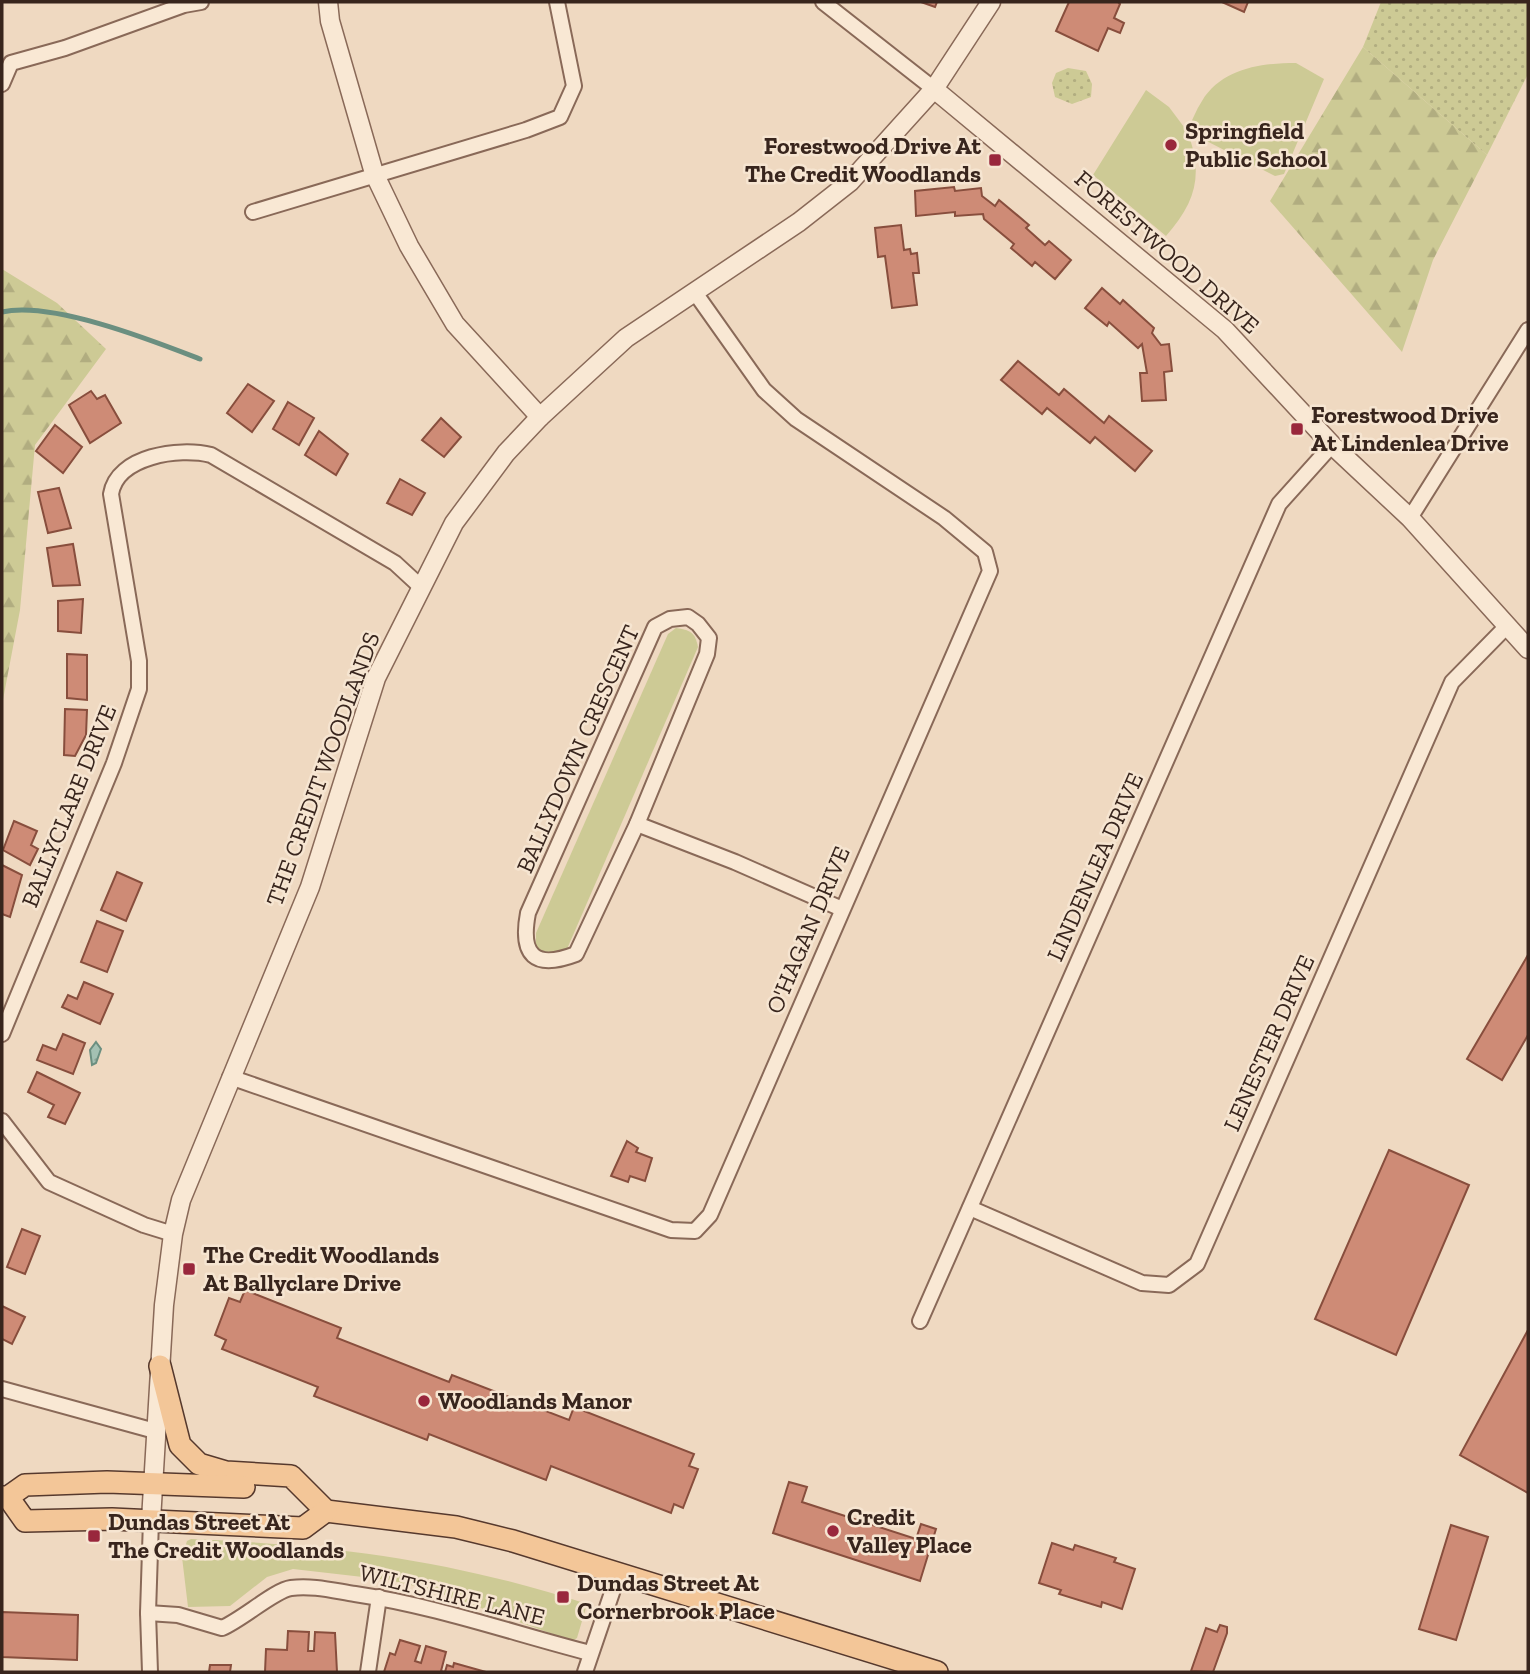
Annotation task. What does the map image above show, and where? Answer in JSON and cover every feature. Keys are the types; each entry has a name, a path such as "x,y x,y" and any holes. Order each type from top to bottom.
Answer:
{"main road":[{"path":"160,1366 180,1445 200,1464 226,1472 291,1476 326,1511 456,1527 619,1572 937,1672"},
{"path":"306,1491 153,1483 24,1485 5,1497 25,1521 151,1520 303,1528 326,1511"}],"street":[{"path":"2,85 11,63 65,48 184,5 201,2"},
{"path":"328,2 330,21 374,173 409,246 455,324 540,417"},
{"path":"253,212 374,173 526,130 560,117 574,86 556,2"},
{"path":"823,2 934,89"},
{"name":"THE CREDIT WOODLANDS","path":"151,1520 160,1366 173,1234 181,1200 310,887 376,678 454,523 506,453 540,417 626,338 696,294 799,222 850,182 934,89 991,2"},
{"name":"FORESTWOOD DRIVE","path":"934,89 1225,330 1332,445 1410,519 1528,649"},
{"name":"O'HAGAN DRIVE","path":"230,1077 671,1230 695,1231 710,1215 990,571 985,552 944,518 796,419 772,397 696,294"},
{"path":"1410,519 1526,338"},
{"name":"LINDENLEA DRIVE","path":"920,1321 1279,504 1332,445"},
{"name":"BALLYCLARE DRIVE","path":"2,1034 114,763 138,689 139,661 111,494 112,484 119,474 140,462 172,454 199,452 211,455 395,563 421,587"},
{"name":"BALLYDOWN CRESCENT","path":"688,617 698,624 709,638 707,654 637,824 576,954 555,962 539,961 527,950 528,913 655,627 670,619 688,617"},
{"name":"LENESTER DRIVE","path":"970,1208 1142,1283 1169,1285 1197,1264 1452,682 1506,627"},
{"path":"637,824 735,862 842,909"},
{"path":"2,1121 49,1182 144,1225 173,1234"},
{"path":"2,1389 155,1432"},
{"path":"150,1672 148,1613 151,1520"},
{"path":"585,1672 619,1572"},
{"name":"WILTSHIRE LANE","path":"148,1613 178,1615 222,1628 238,1622 289,1588 313,1587 379,1597 590,1653"},
{"path":"368,1672 379,1597"}],"green space":[{"path":"1381,2 1528,2 1528,74 1487,155 1363,47"},
{"path":"1363,47 1487,155 1433,260 1402,352 1270,201"},
{"path":"1296,63 1324,79 1284,174 1275,176 1187,131 1210,90 1232,74 1257,66"},
{"path":"1068,68 1086,71 1092,84 1091,97 1072,104 1055,97 1052,83 1056,73"},
{"path":"1146,90 1169,107 1187,131 1195,161 1194,187 1184,211 1166,236 1093,175"},
{"path":"2,269 57,303 106,349 35,445 20,610 2,705"},
{"path":"676,628 691,633 698,647 567,949 555,955 544,953 536,947 536,933 668,634"},
{"path":"191,1539 293,1546 391,1557 488,1576 587,1604 577,1638 572,1641 428,1589 389,1580 293,1569 267,1577 230,1606 188,1607 182,1557 187,1541"}],"water":[{"path":"96,1042 101,1049 96,1063 92,1065 90,1050"}],"building":[{"path":"921,2 937,2 935,7"},
{"path":"1069,2 1118,2 1120,4 1114,18 1124,23 1120,33 1108,28 1098,51 1056,31"},
{"path":"1222,2 1248,2 1244,12"},
{"path":"954,187 955,191 981,188 982,196 995,206 999,200 1029,225 1026,228 1045,245 1049,241 1071,260 1055,279 1035,262 1032,266 1011,248 1014,244 984,219 983,214 955,216 955,212 916,216 915,191"},
{"path":"901,225 904,250 910,249 911,254 917,253 919,273 913,273 917,305 892,308 885,256 878,257 875,228"},
{"path":"1102,288 1120,304 1123,300 1154,328 1152,333 1161,345 1169,344 1172,371 1164,372 1166,400 1142,401 1140,373 1147,373 1142,344 1138,348 1109,322 1107,326 1085,308"},
{"path":"1018,361 1059,395 1064,389 1104,423 1109,416 1152,451 1135,471 1095,437 1090,443 1047,408 1042,414 1001,380"},
{"path":"248,384 274,401 252,432 227,413"},
{"path":"91,391 97,399 105,395 121,423 90,443 69,405"},
{"path":"288,402 314,418 299,445 273,429"},
{"path":"441,418 461,437 444,457 422,440"},
{"path":"55,425 82,447 63,473 36,451"},
{"path":"319,431 348,454 336,475 305,455"},
{"path":"400,479 425,493 412,515 387,503"},
{"path":"59,488 71,528 48,533 38,492"},
{"path":"73,544 80,585 53,586 47,548"},
{"path":"83,599 81,633 58,631 58,601"},
{"path":"67,654 87,655 87,700 67,698"},
{"path":"65,709 87,710 86,735 75,756 64,755"},
{"path":"14,821 37,831 31,845 38,849 30,865 3,850"},
{"path":"2,865 22,875 10,917 2,914"},
{"path":"117,872 142,883 126,921 101,910"},
{"path":"97,921 123,931 107,972 81,962"},
{"path":"1528,955 1528,1035 1502,1080 1467,1059"},
{"path":"84,982 113,994 100,1024 62,1007 68,995 77,999"},
{"path":"63,1034 85,1043 73,1074 37,1060 43,1045 56,1050"},
{"path":"37,1072 80,1093 65,1124 48,1117 54,1105 28,1092"},
{"path":"627,1141 638,1148 636,1152 652,1158 645,1181 630,1176 628,1182 611,1176"},
{"path":"1389,1150 1469,1185 1396,1355 1315,1319"},
{"path":"22,1229 40,1236 25,1274 7,1267"},
{"name":"Woodlands Manor","path":"245,1290 341,1328 337,1338 449,1382 452,1375 569,1420 574,1407 694,1454 689,1466 698,1469 683,1508 674,1504 671,1513 551,1466 546,1480 429,1434 427,1440 314,1396 318,1387 222,1349 226,1340 215,1335 229,1298 240,1302"},
{"path":"2,1306 25,1317 12,1344 2,1339"},
{"path":"1528,1330 1528,1493 1460,1455"},
{"name":"Credit Valley Place","path":"789,1482 807,1487 802,1502 916,1539 921,1524 936,1529 920,1581 773,1533"},
{"path":"1451,1525 1488,1537 1456,1640 1419,1629"},
{"path":"1052,1543 1073,1550 1075,1545 1116,1558 1114,1562 1135,1569 1122,1609 1102,1602 1101,1607 1059,1594 1061,1590 1039,1583"},
{"path":"2,1612 78,1615 77,1660 2,1657"},
{"path":"1220,1625 1227,1627 1227,1633 1213,1672 1191,1671 1206,1628 1217,1632"},
{"path":"288,1631 309,1632 308,1651 314,1651 315,1632 335,1633 337,1672 265,1672 266,1649 287,1650"},
{"path":"400,1640 420,1646 415,1661 421,1663 426,1646 446,1652 441,1671 445,1672 384,1672 390,1653 395,1655"},
{"path":"454,1663 486,1672 445,1672 447,1665 453,1667"},
{"path":"210,1665 231,1665 230,1672 209,1672"}],"waterway":[{"path":"2,312 23,310 74,317 129,333 200,359"}],"place":[{"name":"Springfield Public School","path":"1171,145"},
{"name":"Forestwood Drive At The Credit Woodlands","path":"995,160"},
{"name":"Forestwood Drive At Lindenlea Drive","path":"1297,429"},
{"name":"The Credit Woodlands At Ballyclare Drive","path":"189,1269"},
{"name":"Woodlands Manor","path":"424,1401"},
{"name":"Credit Valley Place","path":"833,1531"},
{"name":"Dundas Street At The Credit Woodlands","path":"94,1536"},
{"name":"Dundas Street At Cornerbrook Place","path":"563,1597"}]}
